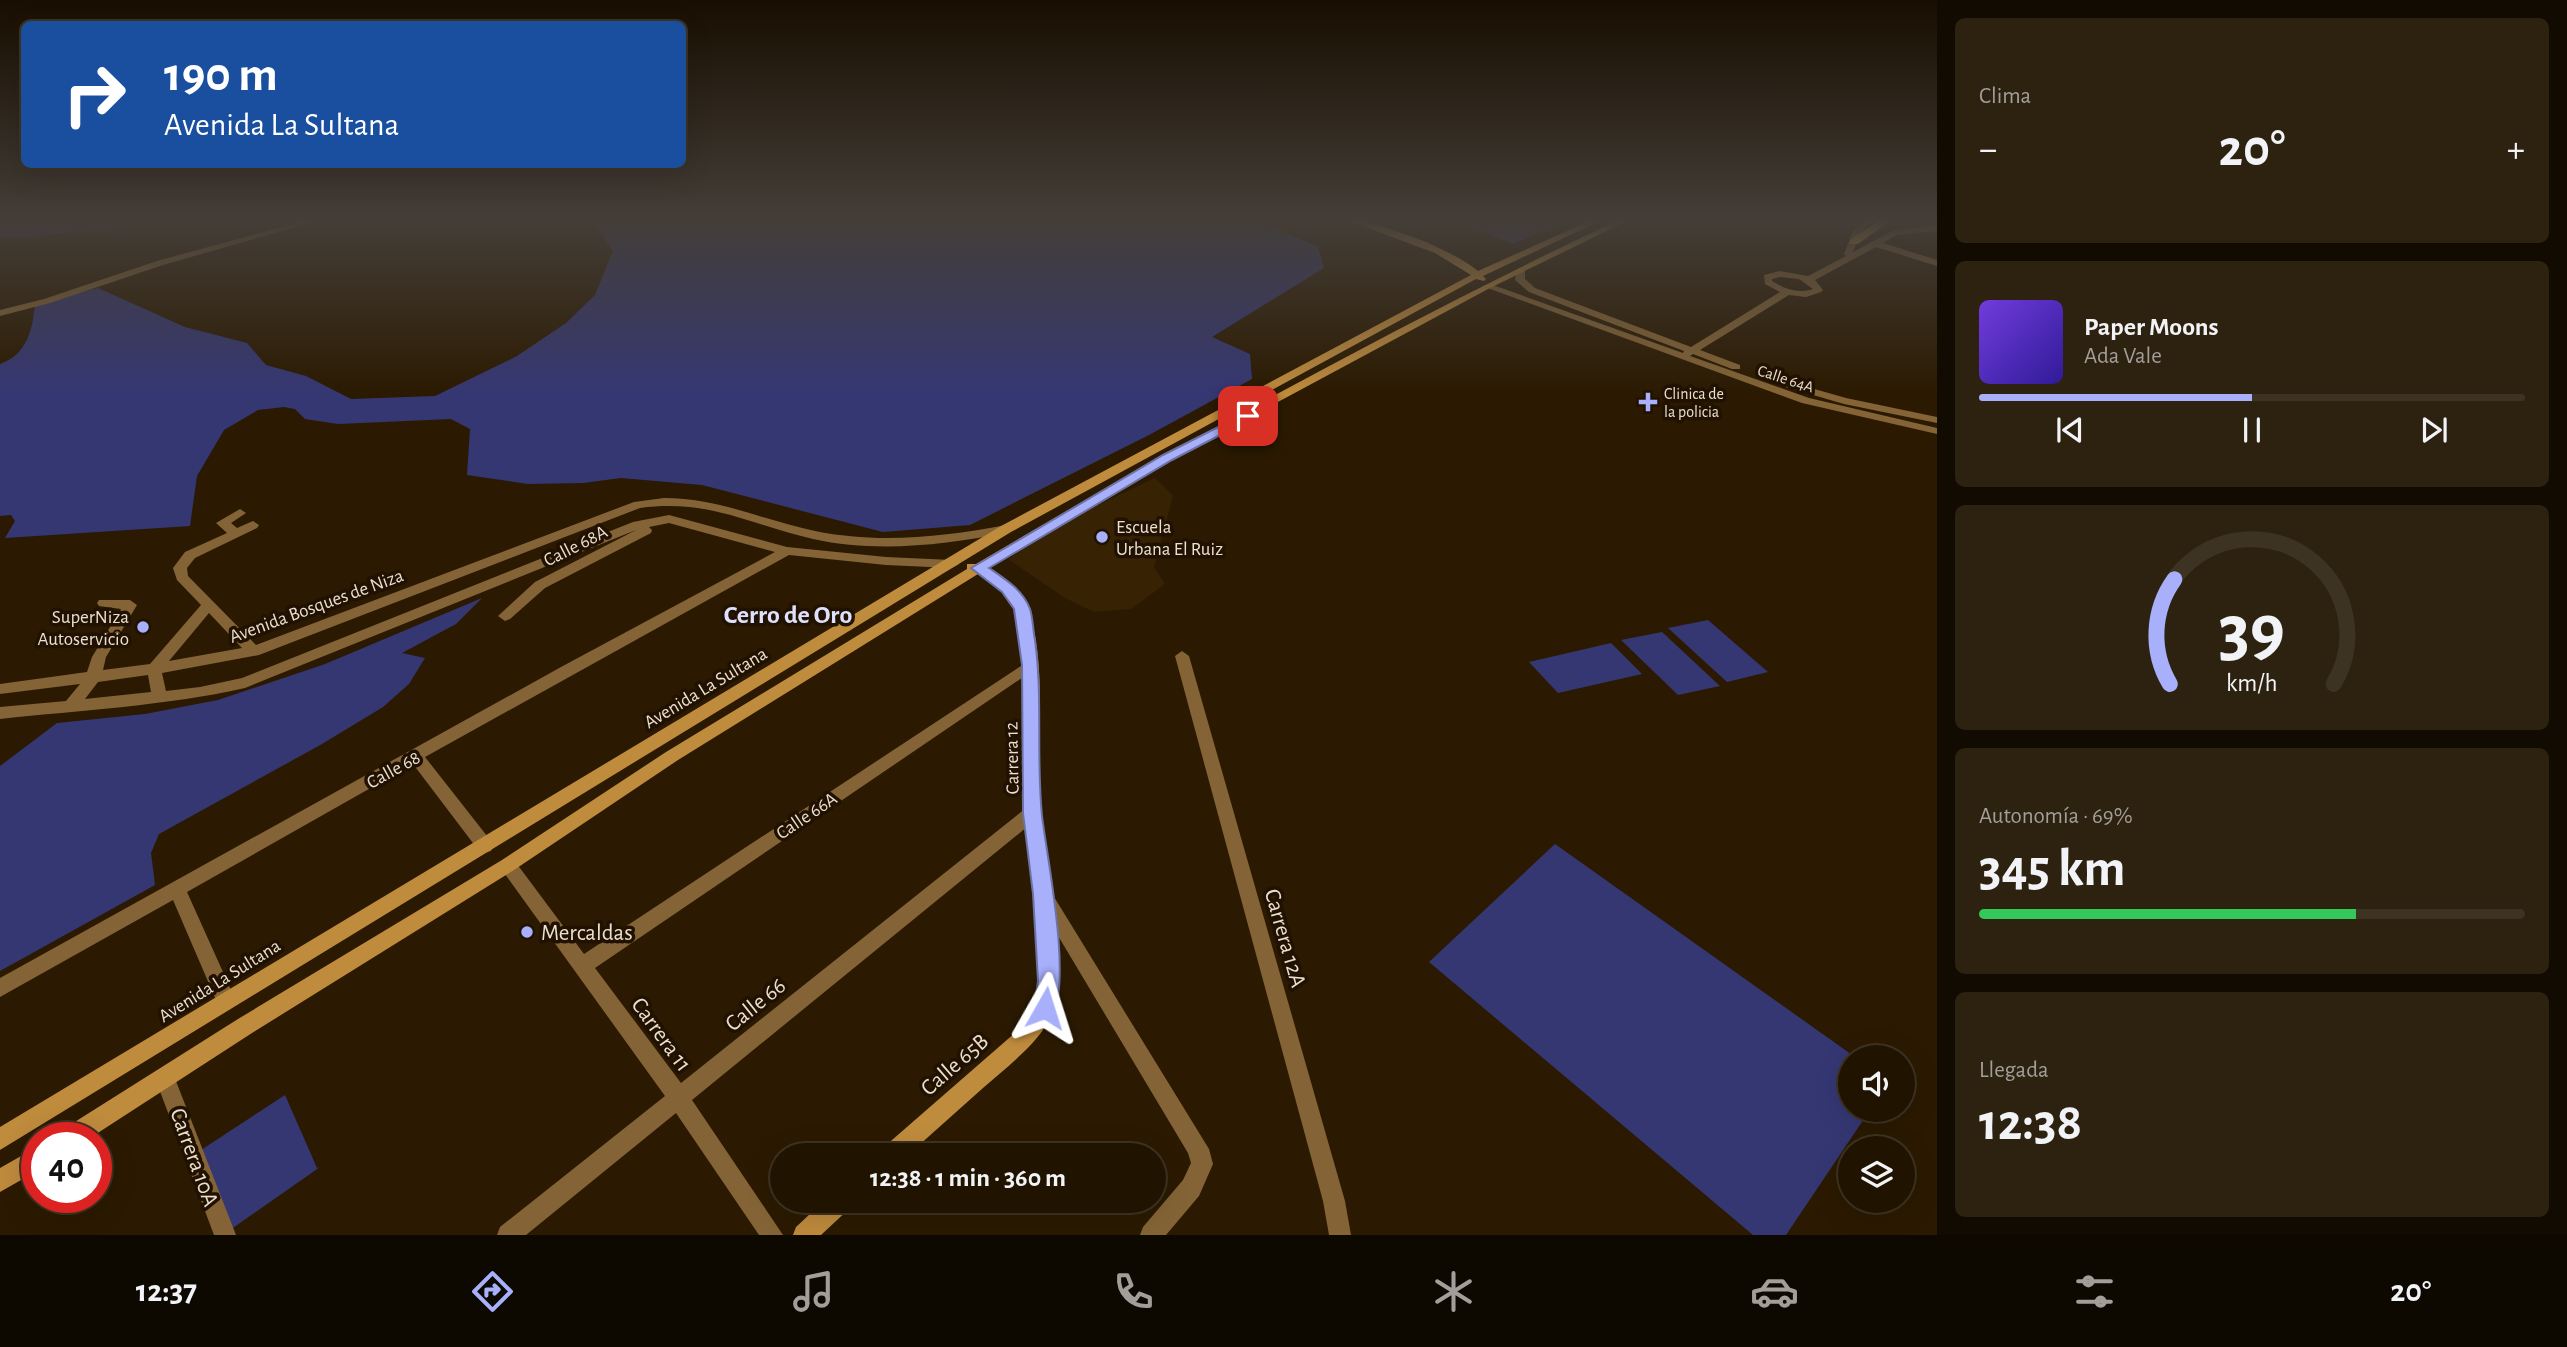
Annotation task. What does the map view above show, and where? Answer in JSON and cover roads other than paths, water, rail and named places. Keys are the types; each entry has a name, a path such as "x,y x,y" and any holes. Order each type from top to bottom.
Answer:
{"street":[{"path":"0,313 47,301 111,279"},
{"name":"Avenida La Sultana","path":"0,1139 1006,529 1470,279"},
{"path":"1480,279 1487,286"},
{"path":"95,1122 508,865 672,756 978,568 1168,457 1503,279"},
{"name":"Calle 64A","path":"1520,279 1532,289 1692,351 1811,392 1937,420"},
{"path":"1768,279 1772,285 1787,292 1816,292 1818,288 1803,279"},
{"name":"Calle 64A","path":"1487,286 1669,354 1816,404 1937,431"},
{"path":"1681,358 1787,292"},
{"name":"Avenida Bosques de Niza","path":"0,689 93,678 254,652 638,505 678,499 703,503 813,534 857,542 953,540 1006,529"},
{"path":"1044,509 1060,520"},
{"path":"234,532 222,523 240,513"},
{"path":"0,713 160,698 246,683 637,525 669,519 787,551 978,568"},
{"name":"Calle 68A","path":"505,616 540,584 669,519"},
{"path":"253,525 190,555 180,568 181,577 254,652"},
{"name":"Calle 68","path":"0,988 566,671 787,551"},
{"name":"Carrera 12","path":"978,568 1008,588 1022,609 1030,665 1032,813 1043,894 1049,981 1045,1008"},
{"path":"70,707 93,678 99,657 130,604 104,603"},
{"path":"160,698 154,669 209,604"},
{"name":"Carrera 12A","path":"1182,656 1334,1201 1340,1235"},
{"name":"Calle 66A","path":"582,966 1030,665"},
{"path":"416,757 485,846"},
{"name":"Calle 66","path":"509,1235 1032,813"},
{"name":"Carrera 11","path":"508,865 678,1097 772,1235"},
{"path":"177,890 226,1001"},
{"path":"1043,894 1198,1149 1202,1164 1191,1188 1150,1235"},
{"name":"Calle 65B","path":"906,1143 1023,1039 1045,1008"},
{"name":"Carrera 10A","path":"165,1078 219,1233"},
{"path":"0,1181 21,1168"},
{"path":"804,1235 828,1213"}],"place":[{"name":"Clinica de la policia","path":"1648,402"},
{"name":"Escuela Urbana El Ruiz","path":"1102,537"},
{"name":"SuperNiza Autoservicio","path":"143,627"},
{"name":"Mercaldas","path":"527,932"}],"district":[{"name":"Cerro de Oro","path":"788,614"}]}
